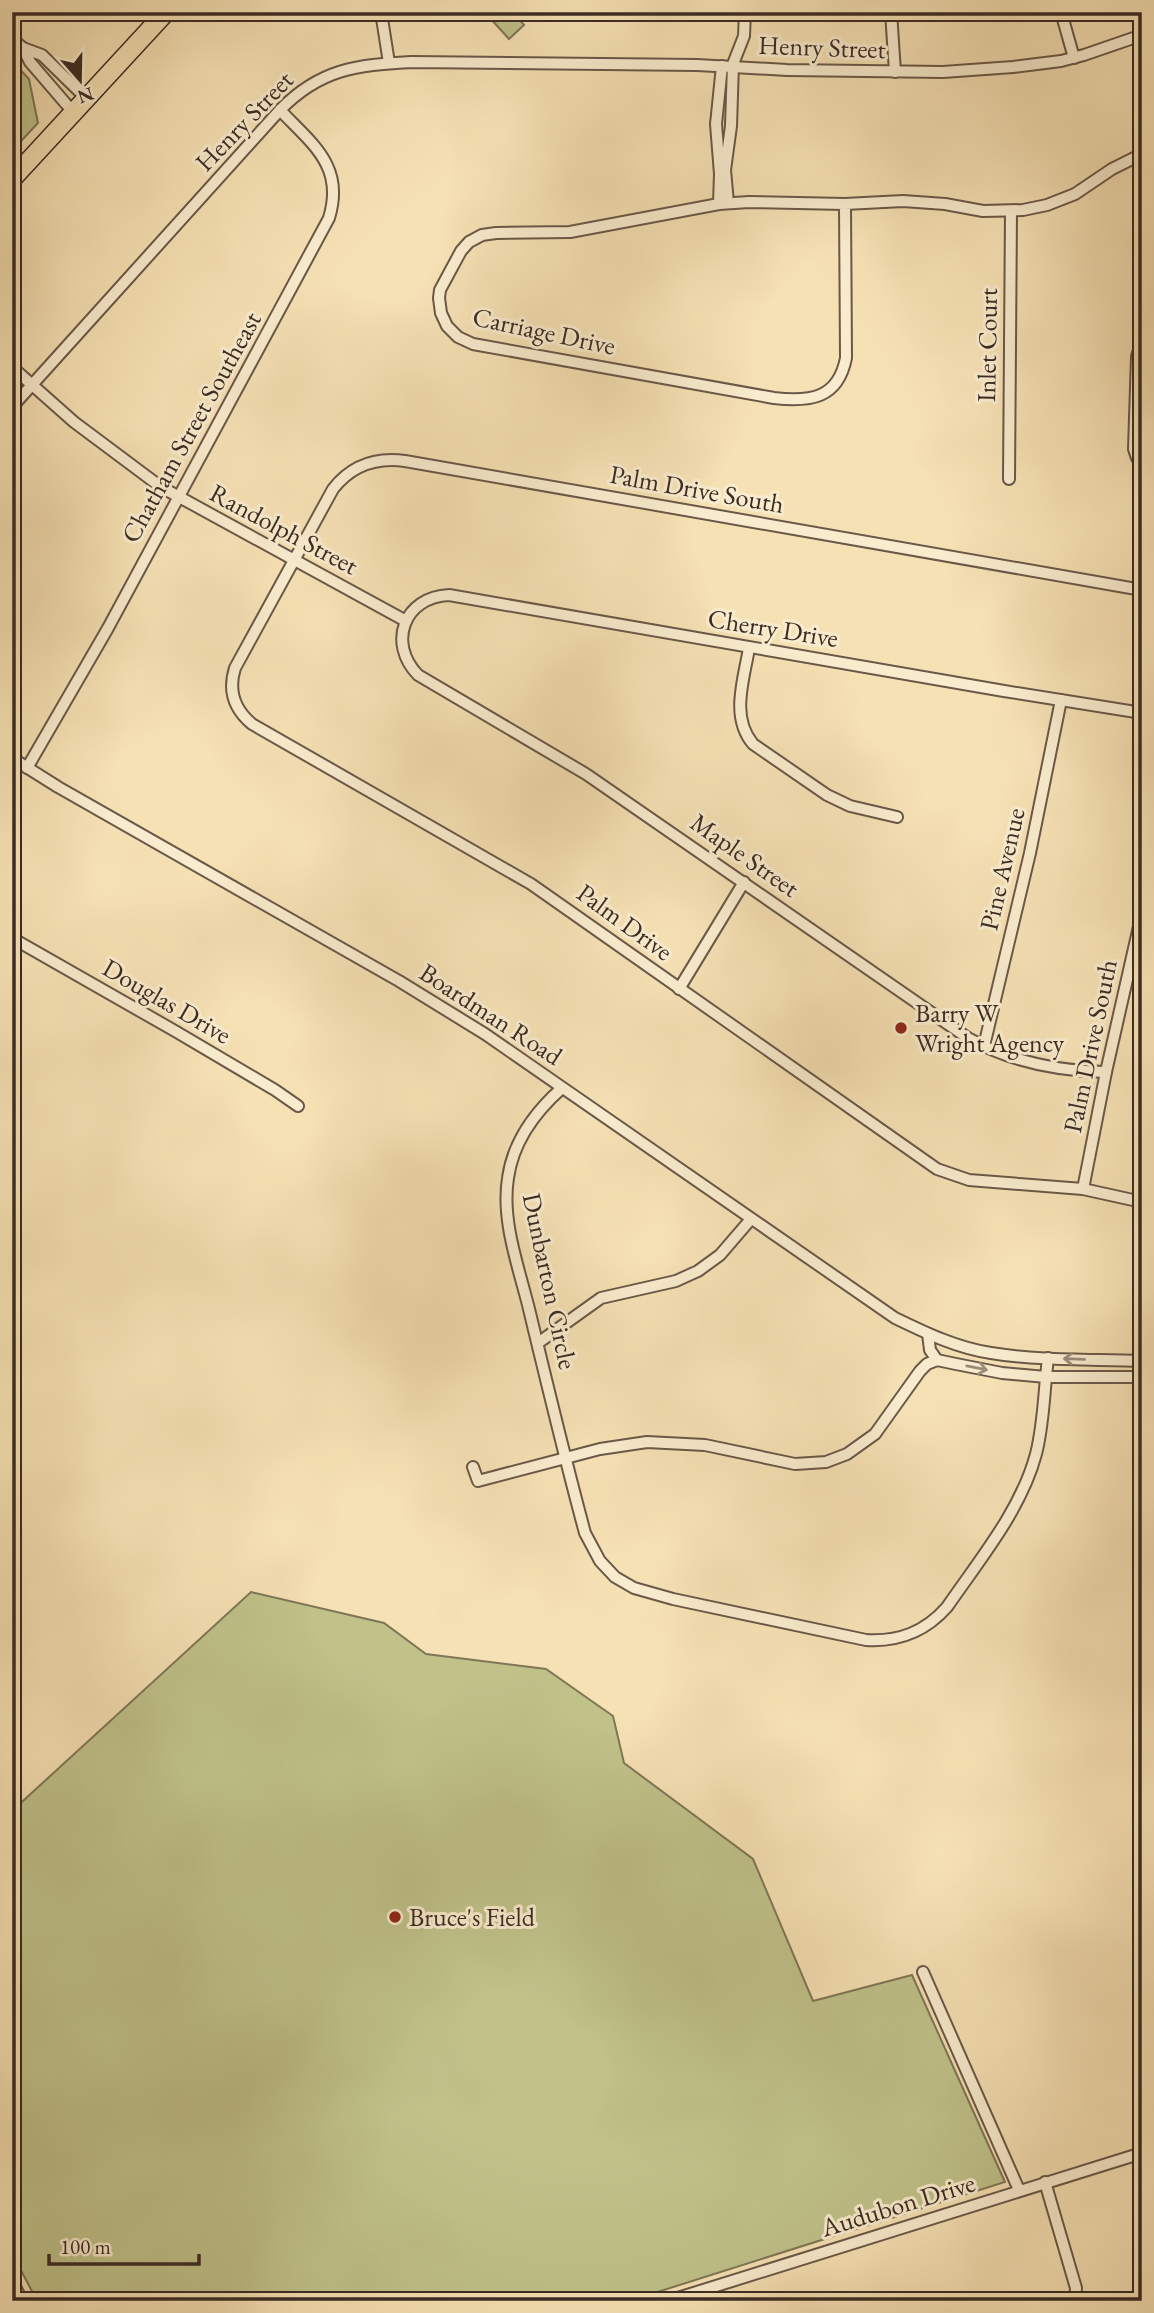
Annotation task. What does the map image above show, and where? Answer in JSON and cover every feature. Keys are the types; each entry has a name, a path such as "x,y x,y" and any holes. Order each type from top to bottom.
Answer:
{"main road":[{"path":"12,179 166,12"}],"street":[{"path":"382,12 389,63"},
{"path":"723,204 716,124 728,67 744,36 745,12"},
{"path":"891,12 895,72"},
{"path":"1061,12 1074,58"},
{"name":"Henry Street","path":"12,407 280,110 303,88 336,72 389,63 610,63 943,72 1013,67 1074,58 1142,35"},
{"path":"12,39 23,48 42,55 86,99"},
{"path":"23,48 30,62 73,112"},
{"name":"Chatham Street Southeast","path":"27,768 108,628 326,225 332,209 334,190 327,162 280,110"},
{"name":"Carriage Drive","path":"845,204 846,358 838,380 827,391 813,399 798,401 774,398 472,344 458,337 444,320 439,305 440,290 461,251 469,242 482,235 570,232 723,204 928,202 983,211 1011,212 1047,205 1068,197 1142,154"},
{"name":"Inlet Court","path":"1009,479 1011,212"},
{"path":"1142,342 1136,356 1134,449 1137,458 1142,462"},
{"name":"Randolph Street","path":"12,367 102,444 178,497 406,621"},
{"name":"Palm Drive South","path":"295,561 333,489 343,477 368,463 396,459 1142,590"},
{"name":"Palm Drive","path":"295,561 260,620 233,675 233,698 244,717 531,884 937,1169 969,1180 1083,1189 1142,1202"},
{"name":"Cherry Drive","path":"406,621 421,603 434,597 449,595 1142,713"},
{"name":"Maple Street","path":"406,621 402,635 403,649 408,663 418,675 586,774 984,1046 1000,1054 1048,1067 1106,1072"},
{"path":"749,648 740,710 741,725 748,738 827,795 850,806 897,817"},
{"name":"Pine Avenue","path":"984,1046 1030,853 1061,700"},
{"name":"Boardman Road","path":"12,758 58,787 399,981 485,1034 895,1318 950,1343 989,1353 1142,1361"},
{"path":"679,989 744,882"},
{"name":"Palm Drive South","path":"1083,1189 1142,913"},
{"name":"Douglas Drive","path":"12,938 197,1044 298,1106"},
{"name":"Dunbarton Circle","path":"562,1088 545,1104 516,1148 508,1178 508,1213 589,1543 600,1561 624,1583 673,1598 866,1640 887,1640 916,1632 941,1613 1011,1511 1026,1483 1036,1452 1048,1358"},
{"path":"538,1343 601,1298 676,1281 698,1271 720,1255 751,1219"},
{"path":"928,1334 930,1350 937,1360"},
{"path":"473,1467 478,1481 618,1446 666,1442 705,1445 795,1464 826,1462 857,1449 874,1434 920,1371 927,1363 937,1360 1002,1373 1046,1377 1142,1377"},
{"path":"923,1972 1018,2190"},
{"name":"Audubon Drive","path":"668,2301 1142,2153"},
{"path":"1045,2182 1076,2288 1075,2301"},
{"path":"12,2285 20,2301"}],"green space":[{"path":"497,12 513,12 524,25 509,39 490,18"},
{"path":"12,61 29,79 38,123 12,151"},
{"name":"Bruce's Field","path":"251,1592 384,1623 426,1654 546,1669 613,1716 624,1763 753,1859 813,2001 912,1975 1005,2182 629,2301 37,2301 12,2253 12,1811"}],"place":[{"name":"Barry W Wright Agency","path":"901,1028"},
{"name":"Bruce's Field","path":"395,1917"}]}
